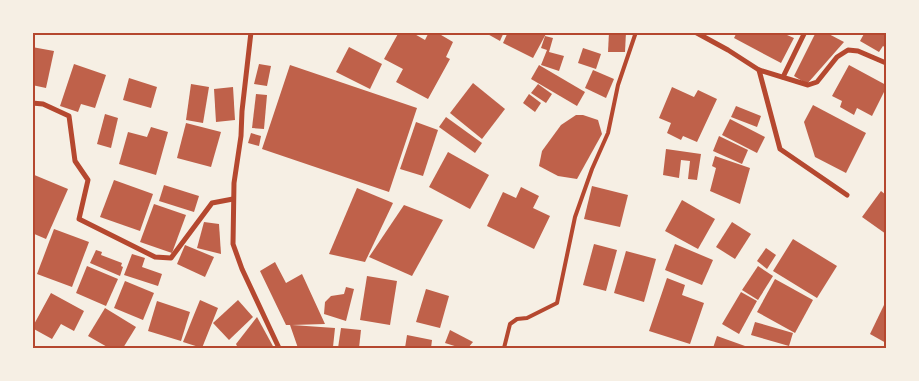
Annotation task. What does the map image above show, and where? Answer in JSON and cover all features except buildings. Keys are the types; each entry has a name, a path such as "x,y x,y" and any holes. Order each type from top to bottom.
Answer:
{"street":[{"path":"251,32 233,199 233,244 242,270 280,348"},
{"path":"695,32 759,70 808,85 817,82 837,57 848,50 858,51 886,63"},
{"path":"783,77 805,32"},
{"path":"759,70 780,149 847,195"},
{"path":"32,103 43,104 69,116 75,161 88,180 79,219 155,257 171,258 212,203 233,199"}],"lane":[{"path":"504,348 510,324 517,319 527,318 557,303 575,217 592,169 608,133 618,86 636,32"}]}
